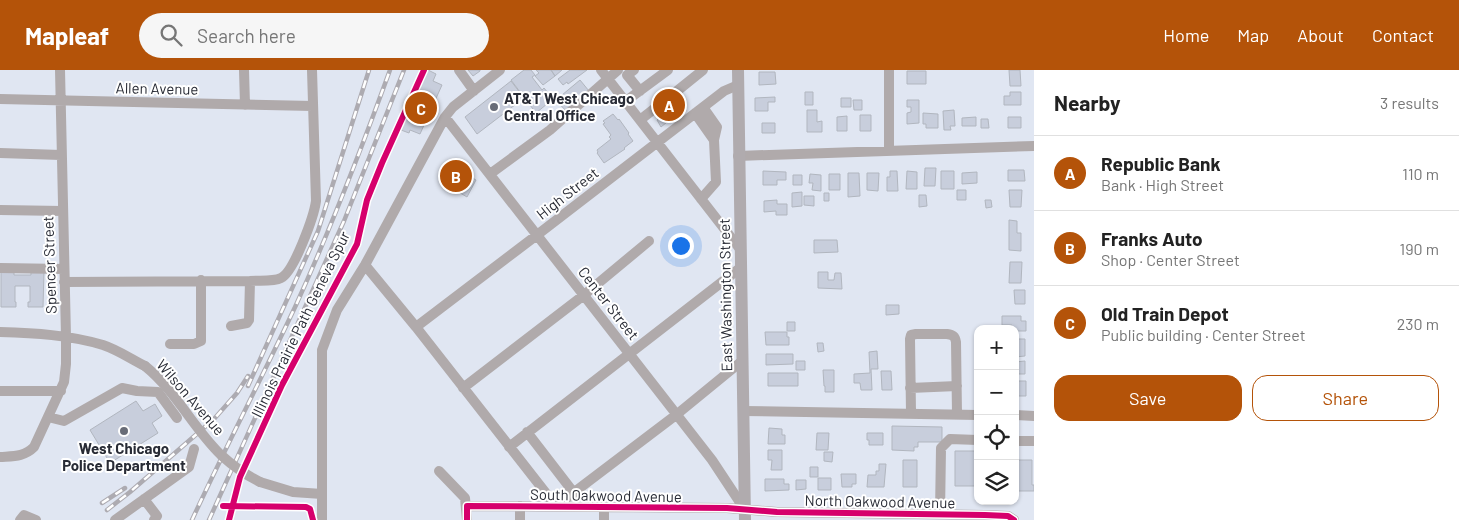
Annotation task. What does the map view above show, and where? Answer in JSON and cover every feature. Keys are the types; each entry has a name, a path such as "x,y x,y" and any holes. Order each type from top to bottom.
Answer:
{"main road":[{"name":"East Washington Street","path":"738,70 745,515"}],"street":[{"name":"Spencer Street","path":"0,457 21,456 34,448 61,391 65,373 66,337 60,70"},
{"path":"244,70 245,105"},
{"path":"64,282 250,281 278,280 284,276 291,268 315,210 312,70"},
{"path":"459,70 474,91"},
{"path":"322,520 322,350 338,310 445,117 453,107 500,70"},
{"path":"490,174 550,130 605,74 618,70"},
{"path":"634,70 627,75 640,91"},
{"path":"626,101 668,70"},
{"path":"672,95 703,70"},
{"path":"889,70 889,152"},
{"path":"605,74 740,249"},
{"name":"High Street","path":"416,326 724,91 738,85"},
{"name":"Allen Avenue","path":"0,99 313,106"},
{"path":"640,120 654,109"},
{"path":"699,110 717,127 714,140 716,182 701,199"},
{"name":"Center Street","path":"445,117 712,460 745,515"},
{"path":"738,156 1034,146"},
{"path":"0,153 61,155"},
{"path":"0,210 62,211"},
{"path":"463,388 584,296 649,241"},
{"path":"364,265 416,326 556,506 676,415 742,361"},
{"path":"0,268 64,268"},
{"path":"509,447 740,268"},
{"path":"170,344 194,344 200,340 202,280"},
{"path":"231,326 242,325 249,320 250,281"},
{"name":"Wilson Avenue","path":"0,332 34,333 66,337 104,345 119,352 145,366 153,373 220,454 241,471 260,482 293,492 322,494"},
{"path":"911,413 911,335 952,334 955,337 957,414"},
{"path":"910,388 957,386"},
{"path":"48,417 64,421 122,388 144,392 158,392 177,418"},
{"path":"0,391 61,391"},
{"path":"743,411 974,415"},
{"path":"1019,415 1034,416"},
{"path":"527,432 574,493"},
{"path":"940,514 941,448 950,439 974,440"},
{"path":"1019,441 1034,441"},
{"path":"116,520 189,467 194,449"},
{"path":"439,471 465,498 467,520"},
{"path":"144,498 156,516 154,520"},
{"name":"South Oakwood Avenue","path":"467,506 726,508 745,515"},
{"path":"520,506 520,520"},
{"path":"604,507 604,520"},
{"name":"North Oakwood Avenue","path":"745,515 777,512 940,514 985,517 1008,516 1014,520"},
{"path":"20,520 24,515 36,520"}],"building":[{"path":"428,70 436,74 433,81 442,85 420,134 410,130 409,133 401,130"},
{"path":"468,70 480,70 480,71 473,76"},
{"path":"524,70 531,70 535,75 532,77 542,90 544,88 553,99 536,113 511,80"},
{"path":"536,70 551,70 555,76 543,85 535,76 539,73"},
{"path":"551,70 562,70 555,76"},
{"path":"570,70 587,70 568,84 567,82 563,85 558,79"},
{"path":"1009,70 1020,70 1021,86 1010,86"},
{"path":"907,71 926,71 926,84 907,84"},
{"path":"759,72 775,72 776,84 759,85"},
{"path":"580,80 589,91 565,110 556,100"},
{"name":"AT&T West Chicago Central Office","path":"511,81 524,98 477,134 465,117"},
{"path":"668,90 683,109 661,127 657,120 666,113 656,100"},
{"path":"805,92 813,92 813,105 805,105"},
{"path":"1010,92 1021,92 1021,105 1004,105 1004,96 1010,96"},
{"path":"775,97 775,102 768,102 768,111 755,111 755,98"},
{"path":"841,98 851,98 851,107 841,107"},
{"path":"853,100 862,100 862,110 854,110"},
{"path":"907,100 919,100 919,123 907,124 907,113 911,112 911,107 907,107"},
{"path":"807,110 817,110 817,122 822,121 822,132 807,132"},
{"path":"954,110 955,126 950,126 951,130 944,130 943,111"},
{"path":"923,113 938,114 938,128 926,128 926,124 923,124"},
{"path":"613,114 619,119 633,141 625,149 604,163 597,150 611,139 609,137 611,135 603,121"},
{"path":"860,115 871,115 871,131 860,131"},
{"path":"847,116 847,131 837,131 837,117"},
{"path":"976,117 976,126 962,126 962,118"},
{"path":"1008,117 1021,117 1021,128 1008,128"},
{"path":"981,119 988,119 989,128 981,128"},
{"path":"762,123 775,123 775,133 762,133"},
{"path":"453,160 464,166 460,171 476,180 467,197 440,181"},
{"path":"925,168 936,168 935,186 924,186"},
{"path":"1008,170 1024,170 1025,181 1008,181"},
{"path":"763,171 786,172 786,180 777,180 777,185 763,185"},
{"path":"890,171 897,171 898,191 887,191 887,177 890,177"},
{"path":"907,171 917,172 917,189 906,189"},
{"path":"941,171 954,171 954,189 941,189"},
{"path":"977,172 977,183 962,184 962,173"},
{"path":"848,173 859,173 860,196 848,197"},
{"path":"867,173 879,173 878,191 867,190"},
{"path":"810,174 821,175 821,191 812,190 813,183 809,183"},
{"path":"829,174 840,174 840,190 829,190"},
{"path":"793,175 802,175 802,185 793,185"},
{"path":"957,190 966,190 966,200 957,200"},
{"path":"1009,190 1022,190 1021,207 1010,207"},
{"path":"802,192 802,206 792,207 792,193"},
{"path":"824,193 829,193 829,201 824,201"},
{"path":"919,195 926,195 927,206 919,207"},
{"path":"804,196 814,196 814,206 804,205"},
{"path":"777,200 777,204 787,204 787,215 776,215 776,211 764,212 764,201"},
{"path":"985,200 991,200 992,207 986,208"},
{"path":"1009,220 1017,221 1017,233 1021,233 1021,251 1009,250"},
{"path":"814,240 837,240 838,252 814,253"},
{"path":"1010,262 1022,262 1021,283 1009,283"},
{"path":"1,272 14,272 14,275 31,275 31,272 44,272 43,307 28,307 28,302 30,302 30,286 15,286 16,307 1,307"},
{"path":"818,272 828,272 828,280 834,280 835,273 841,273 842,289 818,288"},
{"path":"1014,290 1025,290 1025,304 1015,304"},
{"path":"886,305 899,305 899,314 886,315"},
{"path":"1002,316 1021,316 1021,321 1026,321 1026,331 1019,331 1019,325 1002,325"},
{"path":"787,322 795,322 795,331 787,331"},
{"path":"765,332 787,332 789,345 766,345"},
{"path":"1019,339 1025,339 1025,356 1019,357"},
{"path":"817,343 823,343 824,351 818,352"},
{"path":"877,351 878,369 871,369 872,390 861,390 860,383 854,383 854,374 870,373 869,352"},
{"path":"766,354 793,354 793,364 766,365"},
{"path":"796,361 805,361 805,370 796,370"},
{"path":"1025,361 1025,374 1019,374 1019,362"},
{"path":"823,370 834,370 834,392 825,392"},
{"path":"881,371 891,371 892,390 882,390"},
{"path":"768,373 798,373 798,386 768,386"},
{"path":"1019,381 1026,381 1026,396 1019,396"},
{"name":"West Chicago Police Department","path":"136,401 143,411 155,404 162,416 152,423 158,433 110,463 90,430"},
{"path":"892,426 942,427 942,442 918,442 918,447 914,447 914,451 892,450"},
{"path":"769,428 782,429 782,435 785,435 785,444 768,444"},
{"path":"817,433 829,433 828,450 816,450"},
{"path":"867,433 883,433 883,445 869,445"},
{"path":"768,450 782,450 782,470 771,470 772,460 768,460"},
{"path":"955,451 974,451 974,486 955,486"},
{"path":"824,452 833,452 832,462 824,461"},
{"path":"903,460 917,460 917,487 903,487"},
{"path":"1019,460 1032,460 1032,485 1034,485 1034,491 1019,491"},
{"path":"879,464 886,464 884,487 867,487 868,475 876,475 876,471 879,471"},
{"path":"810,467 818,467 818,477 810,477"},
{"path":"841,474 856,474 856,484 852,484 852,487 842,487"},
{"path":"818,478 831,478 831,490 818,490"},
{"path":"765,479 784,479 784,484 789,484 789,490 765,491"},
{"path":"796,480 806,480 806,489 796,490"}],"tunnel":[{"path":"654,109 672,95"}],"railway":[{"path":"248,386 318,231 369,70"},
{"path":"192,520 309,276 345,189 390,70"},
{"path":"209,520 344,221 404,70"},
{"path":"107,510 214,419 237,393 248,376"},
{"path":"102,503 125,488"}],"cycle path":[{"name":"Illinois Prairie Path Geneva Spur","path":"229,520 240,477 282,385 357,244 367,200 424,70"},
{"path":"223,506 306,507 310,509 313,520"},
{"path":"467,520 467,506 727,508 777,512 985,515 1008,516 1014,520"}],"place":[{"name":"Republic Bank","path":"669,105"},
{"name":"AT&T West Chicago Central Office","path":"494,107"},
{"name":"Old Train Depot","path":"421,108"},
{"name":"Franks Auto","path":"456,176"},
{"name":"West Chicago Police Department","path":"124,431"}]}
